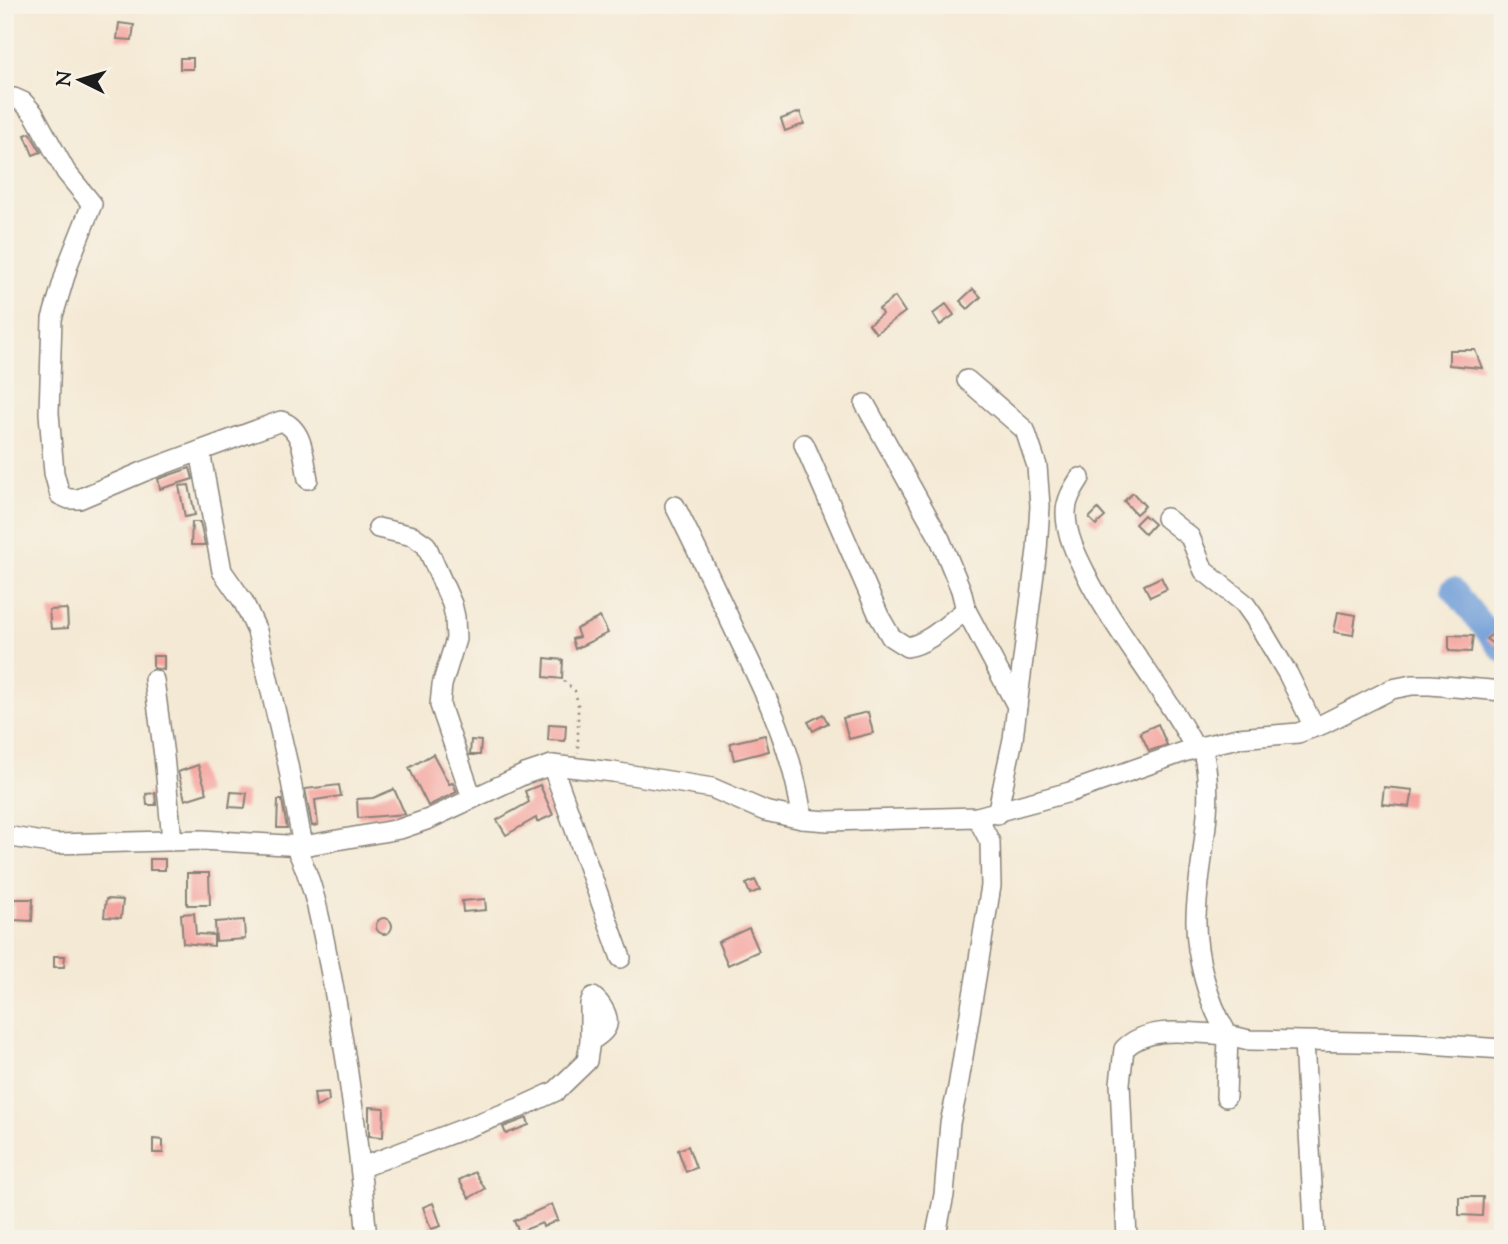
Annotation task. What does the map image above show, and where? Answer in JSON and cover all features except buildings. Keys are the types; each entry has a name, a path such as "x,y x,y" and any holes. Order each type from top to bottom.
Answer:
{"street":[{"path":"5,98 14,98 30,108 66,172 92,204 69,262 52,319 49,413 57,491 64,498 79,499 281,421 288,424 299,439 308,479"},
{"path":"935,1239 944,1195 950,1123 991,886 987,815 1013,739 1040,506 1037,466 1026,430 967,380"},
{"path":"865,404 940,539 966,610 1017,706"},
{"path":"804,444 879,616 891,637 907,647 915,645 966,610"},
{"path":"200,451 222,571 243,601 257,631 288,765 299,846 317,906 342,1039 362,1167 367,1239"},
{"path":"1080,478 1070,496 1066,516 1078,559 1114,623 1198,748 1208,769 1209,809 1196,919 1198,946 1208,990 1221,1025 1228,1035 1226,1097"},
{"path":"675,506 712,580 769,707 792,766 802,819"},
{"path":"1166,518 1190,537 1204,571 1244,603 1254,617 1288,674 1314,727"},
{"path":"378,528 413,537 426,545 452,604 456,617 456,639 442,685 440,705 472,798"},
{"path":"154,681 172,840"},
{"path":"5,836 56,844 213,840 299,846 400,829 429,819 525,774 552,765 712,788 765,811 802,819 828,821 987,815 1094,785 1198,748 1245,737 1284,735 1314,727 1392,689 1412,685 1503,691"},
{"path":"552,765 621,958"},
{"path":"1127,1239 1120,1083 1124,1049 1136,1041 1157,1033 1185,1032 1228,1035 1249,1040 1413,1043 1503,1049"},
{"path":"362,1167 519,1108 556,1091 587,1061 590,1041"},
{"path":"1304,1042 1315,1239"}],"path":[{"path":"564,681 575,691 578,704 578,767"}],"waterway":[{"path":"1453,589 1503,651"}]}
